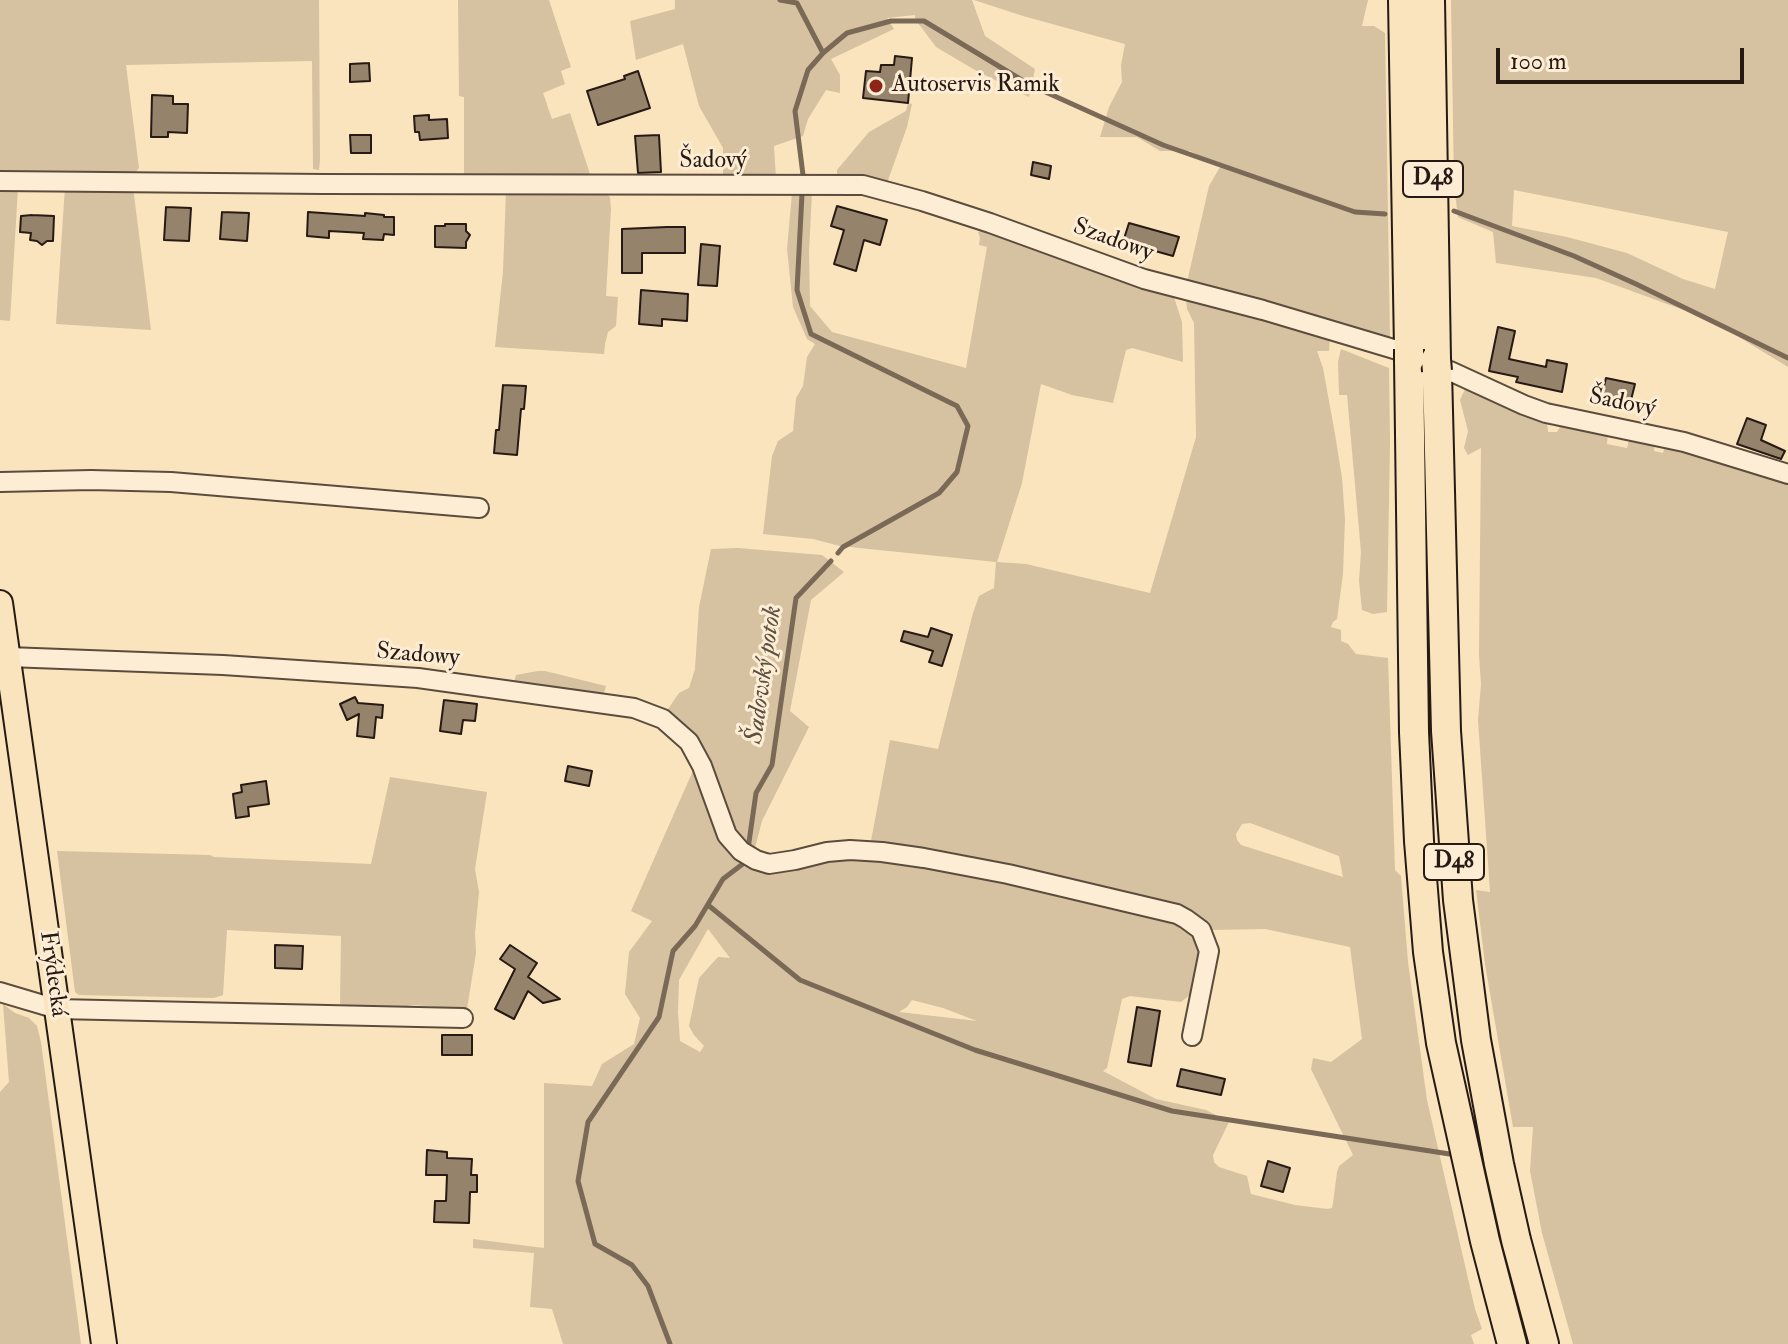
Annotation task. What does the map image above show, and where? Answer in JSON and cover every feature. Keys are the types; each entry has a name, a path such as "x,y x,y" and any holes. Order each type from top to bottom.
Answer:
{"highway":[{"name":"D48","path":"1403,0 1458,900 1476,1040 1496,1150 1544,1344"},
{"name":"D48","path":"1430,0 1414,732 1419,841 1435,1011 1485,1241 1512,1344"}],"main road":[{"name":"Frýdecká","path":"0,603 104,1344"}],"street":[{"name":"Šadový","path":"0,181 812,186"},
{"name":"Szadowy","path":"812,186 863,185 881,189 1005,227 1144,279 1263,310 1423,360"},
{"name":"Šadový","path":"1423,360 1546,413 1684,442 1788,474"},
{"path":"0,482 171,482 479,508"},
{"name":"Szadowy","path":"8,657 223,665 418,678 634,708 663,719 689,742 702,766 727,835 746,855 769,864 827,852 882,852 1008,874 1177,914 1201,930 1209,951 1192,1036"},
{"path":"0,992 57,1009 463,1018"}],"shaded area":[{"path":"0,0 319,0 319,170 313,169 312,61 126,65 139,168 135,173 119,176 0,174"},
{"path":"458,0 549,0 571,67 561,71 565,84 543,93 552,119 570,113 590,174 587,178 464,178 464,97 459,96"},
{"path":"675,0 972,0 985,36 1035,69 1029,97 936,47 915,15 887,18 894,29 831,59 840,75 840,93 826,90 808,119 803,136 774,146 776,179 723,176 723,148 699,106 683,44 636,60 630,21 675,9"},
{"path":"974,0 1368,0 1362,26 1374,26 1385,33 1390,338 1187,282 1209,186 1220,167 1190,151 1160,151 1137,137 1100,137 1109,107 1122,82 1125,44"},
{"path":"1451,0 1788,0 1788,367 1711,320 1596,278 1496,263 1493,232 1458,217 1454,185","holes":["1514,190 1728,232 1715,289 1683,279 1627,253 1512,226"]},
{"path":"908,103 912,104 907,127 887,183 837,177 837,170 869,132 906,111"},
{"path":"65,187 133,187 151,330 56,324"},
{"path":"0,188 18,188 10,321 0,320"},
{"path":"506,192 606,193 610,197 606,296 618,297 616,326 608,332 604,354 495,347 503,271"},
{"path":"792,193 812,193 810,306 832,332 966,368 987,247 979,245 978,232 989,228 1137,284 1173,294 1182,322 1183,362 1132,348 1126,350 1113,403 1072,395 1041,384 1022,483 997,562 1026,564 1150,593 1196,437 1194,323 1187,309 1186,296 1330,337 1329,351 1317,351 1335,434 1345,519 1343,574 1337,619 1331,627 1341,630 1341,641 1356,654 1388,658 1395,870 1401,876 1408,962 1427,1100 1482,1329 1471,1335 1474,1344 563,1344 552,1309 530,1307 534,1253 473,1248 473,1239 544,1248 544,1083 592,1086 602,1064 634,1044 640,1018 625,994 629,952 652,921 631,911 700,749 664,715 679,693 689,688 695,669 699,607 711,549 738,548 822,555 844,572 811,600 790,711 809,727 762,821 750,867 783,869 865,858 926,866 1090,900 1177,922 1197,939 1199,946 1200,967 1190,995 1181,1002 1130,996 1122,999 1107,1068 1103,1071 1156,1099 1206,1110 1229,1122 1213,1155 1214,1162 1219,1167 1247,1176 1251,1194 1295,1205 1332,1208 1339,1166 1353,1155 1311,1069 1313,1058 1331,1062 1362,1039 1350,947 1265,929 1209,930 1201,920 1186,912 1121,895 1007,869 870,846 890,740 938,749 973,613 979,596 994,588 996,562 840,546 813,539 763,534 772,456 778,441 793,431 796,398 803,386 807,357 815,344 807,339 793,307 787,249","holes":["1250,823 1339,856 1343,877 1241,845 1236,834 1242,824","708,929 730,958 718,957 699,978 689,1026 704,1046 700,1052 680,1041 679,980","912,1000 977,1021 899,1012"]},
{"path":"1341,349 1389,368 1387,612 1373,614 1362,610 1359,581 1361,552 1347,395 1339,395 1338,362"},
{"path":"1466,387 1547,421 1548,432 1557,432 1563,422 1608,432 1607,444 1627,448 1630,436 1655,441 1654,451 1663,453 1666,443 1788,482 1788,1344 1573,1344 1542,1233 1530,1171 1533,1127 1513,1127 1485,964 1476,890 1490,892 1478,720 1481,684 1481,448 1468,455 1464,448 1468,431 1460,400"},
{"path":"538,671 606,686 603,696 514,683 516,675"},
{"path":"390,777 487,792 475,869 479,892 476,953 467,1009 414,1005 366,1008 340,1004 341,936 227,930 223,995 214,998 79,995 75,992 57,851 371,864"},
{"path":"3,1004 37,1026 41,1042 81,1344 0,1344 0,1092 9,1082"}],"building":[{"path":"895,56 912,58 908,103 863,98 866,71 880,72 881,65 894,65"},
{"path":"369,63 370,81 350,82 350,64"},
{"path":"638,71 650,108 598,125 587,91 625,79 624,76"},
{"path":"152,95 173,96 173,104 188,104 187,133 168,132 168,137 151,137"},
{"path":"429,115 429,120 447,119 448,138 420,140 419,132 415,132 414,116"},
{"path":"350,135 371,135 371,153 351,153"},
{"path":"659,135 661,172 638,173 635,136"},
{"path":"1033,162 1051,166 1049,179 1031,175"},
{"path":"837,206 887,220 880,245 864,240 856,271 834,264 844,230 831,226"},
{"path":"166,207 191,208 189,241 164,240"},
{"path":"222,212 249,213 247,241 220,239"},
{"path":"308,212 394,217 394,235 384,234 383,240 363,239 364,233 329,231 329,238 307,236"},
{"path":"21,216 54,216 53,241 42,245 30,240 31,233 20,232"},
{"path":"1129,223 1179,237 1173,256 1123,242"},
{"path":"466,224 470,235 466,248 435,247 435,226"},
{"path":"685,227 685,253 642,253 642,273 622,273 622,229"},
{"path":"701,244 720,246 717,286 698,285"},
{"path":"641,290 688,294 687,321 662,319 662,326 639,324"},
{"path":"1498,327 1515,331 1509,359 1546,367 1547,360 1567,364 1562,392 1516,382 1518,377 1489,371"},
{"path":"1606,378 1635,384 1629,408 1600,401"},
{"path":"503,385 526,386 517,455 494,453"},
{"path":"1747,418 1766,425 1761,440 1785,451 1781,459 1737,444"},
{"path":"931,628 952,635 942,666 929,662 933,651 901,641 904,631 928,637"},
{"path":"355,697 358,703 383,705 382,718 376,717 374,738 357,736 359,714 347,720 340,704"},
{"path":"444,700 477,704 475,721 463,720 461,734 440,731"},
{"path":"568,766 592,771 589,786 565,781"},
{"path":"266,781 269,804 248,807 249,816 236,818 233,794 242,792 241,785"},
{"path":"275,945 303,946 302,969 275,968"},
{"path":"510,945 537,963 528,977 560,999 543,1003 528,991 514,1019 495,1009 515,969 500,959"},
{"path":"1137,1007 1160,1011 1151,1066 1128,1062"},
{"path":"442,1035 472,1035 472,1055 442,1055"},
{"path":"1181,1069 1225,1079 1221,1095 1177,1086"},
{"path":"427,1150 447,1152 447,1158 472,1159 471,1175 477,1175 477,1192 470,1192 469,1223 434,1222 435,1201 446,1201 447,1175 426,1175"},
{"path":"1268,1161 1290,1168 1283,1192 1261,1186"}],"waterway":[{"name":"Šadovský potok","path":"780,0 797,3 823,53 808,70 795,111 803,175 797,290 811,334 957,406 968,426 957,472 939,493 843,547 838,553"},
{"path":"823,53 847,33 891,21 924,21 1030,85 1163,145 1355,212 1385,214"},
{"path":"1454,211 1574,256 1788,358"},
{"name":"Šadovský potok","path":"670,1344 648,1286 632,1265 595,1244 578,1181 588,1122 659,1017 673,951 695,926 723,879 744,863 756,793 772,765 796,598 831,561"},
{"path":"708,905 800,980 975,1050 1172,1111 1456,1155"}],"place":[{"name":"Autoservis Ramik","path":"876,86"}]}
